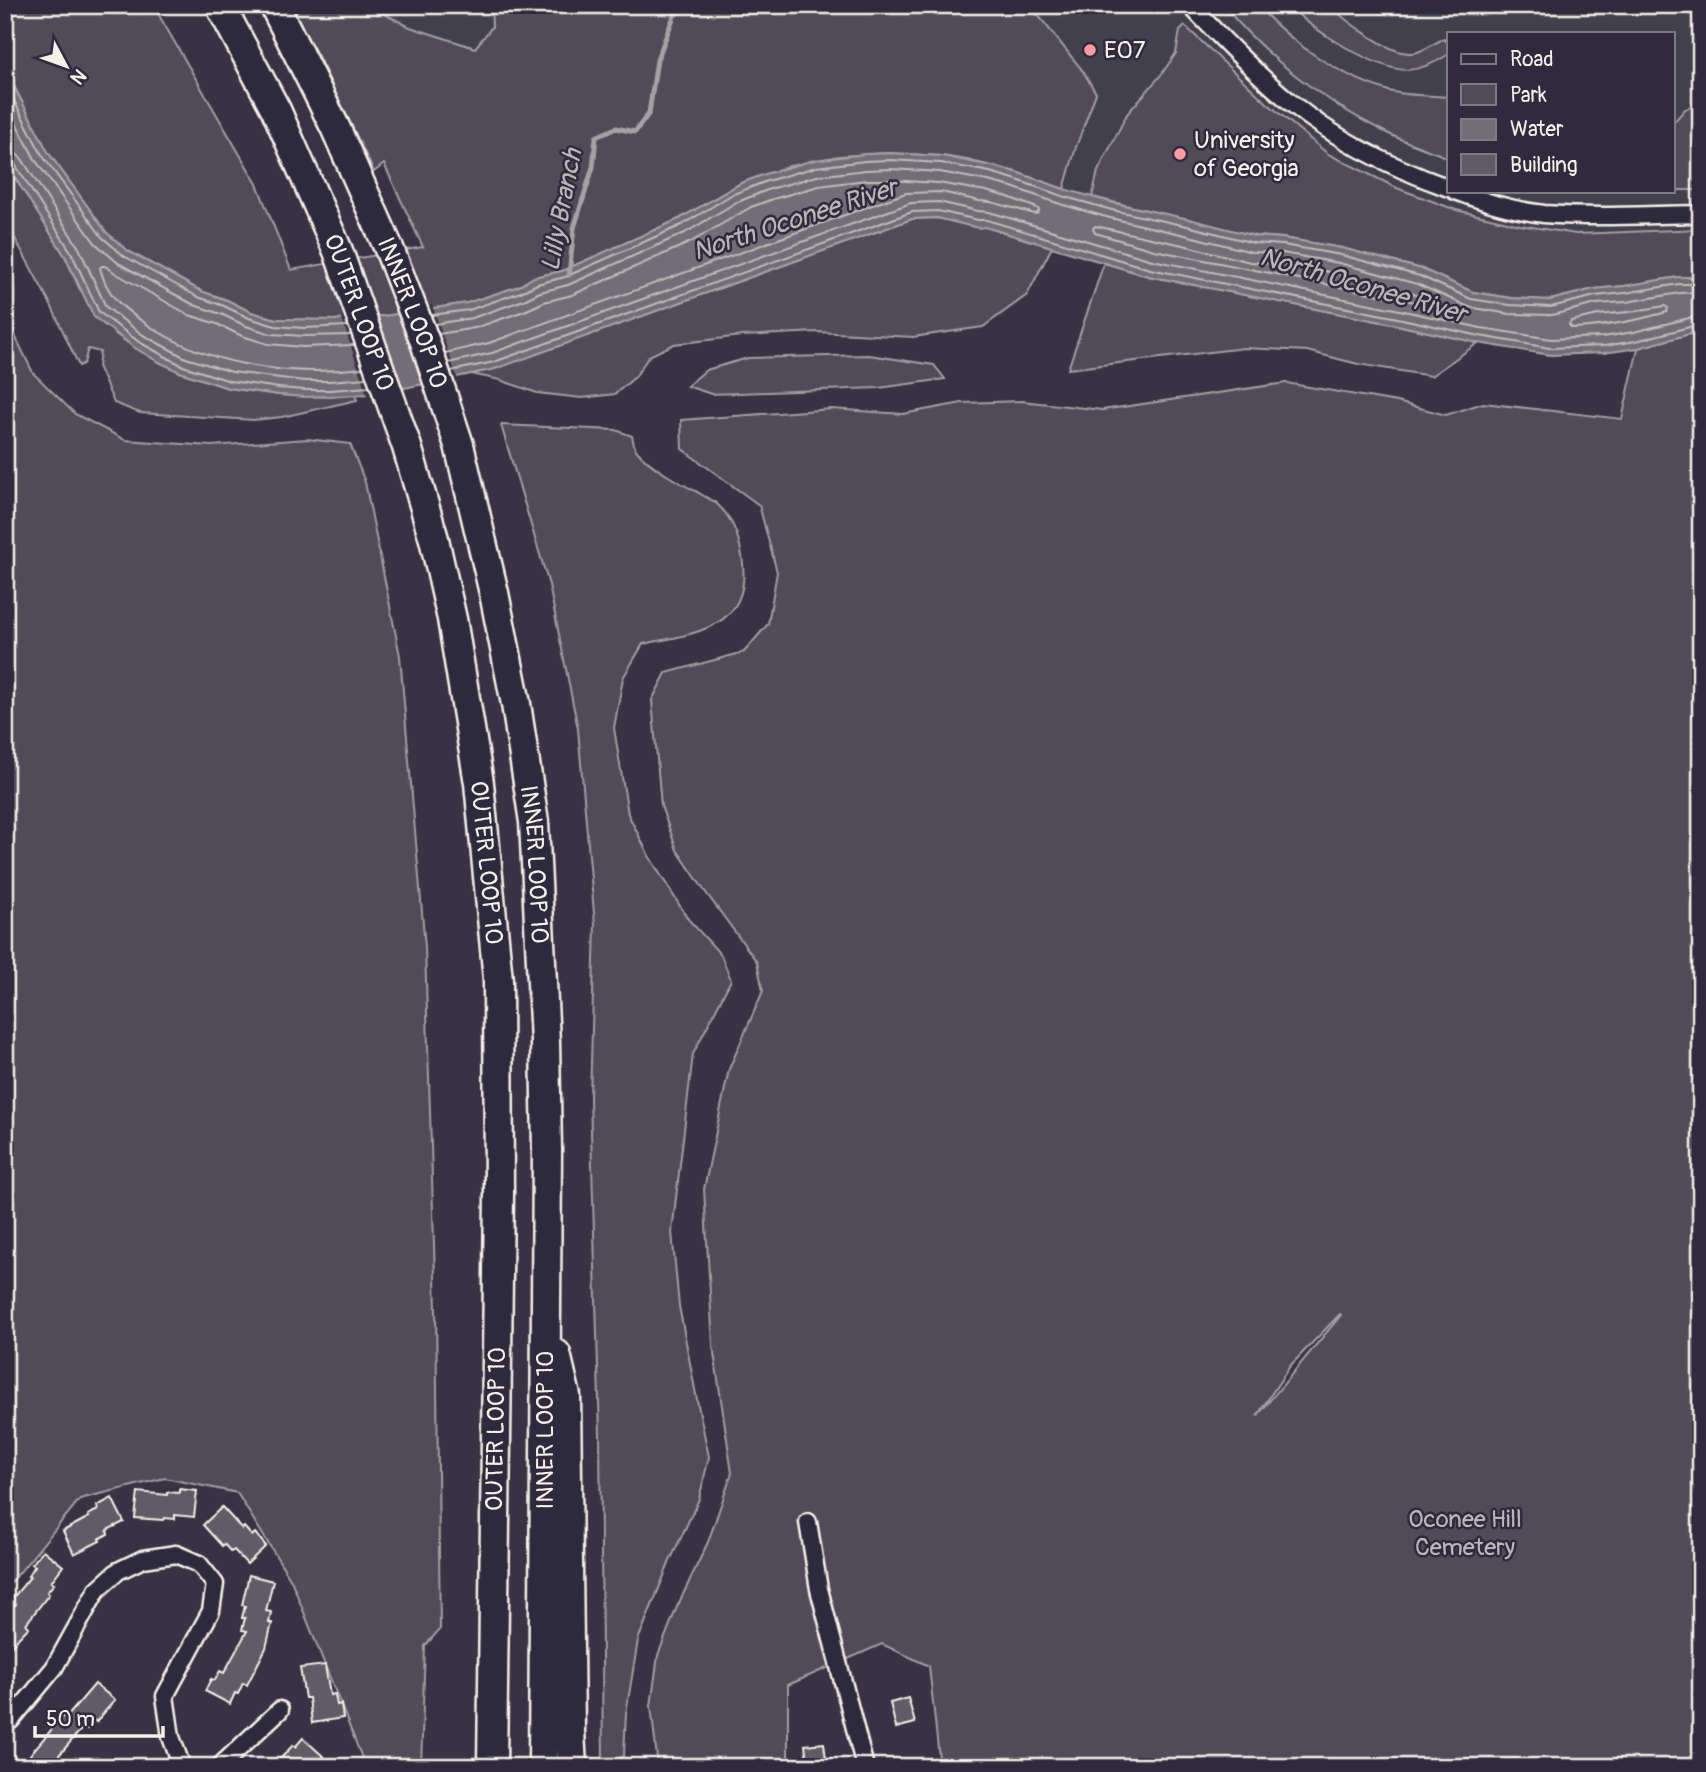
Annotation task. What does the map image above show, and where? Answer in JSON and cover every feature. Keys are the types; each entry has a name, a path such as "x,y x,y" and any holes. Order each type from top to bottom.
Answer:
{"highway":[{"name":"OUTER LOOP 10","path":"220,5 276,110 338,251 407,447 434,539 452,619 479,783 498,980 499,1193 492,1767"},
{"name":"INNER LOOP 10","path":"274,5 335,127 390,251 425,342 458,445 494,593 516,704 534,822 545,1042 543,1767"},
{"path":"546,1312 566,1396 572,1767"},
{"path":"480,1767 492,1723"}],"street":[{"path":"1190,5 1236,54 1291,103 1324,126 1386,161 1447,187"},
{"path":"1458,192 1482,201 1541,214 1701,214"},
{"path":"808,1522 819,1590 865,1767"},
{"path":"5,1723 11,1720 54,1668 97,1590 118,1571 143,1559 176,1554 199,1564 215,1584 211,1611 165,1696 171,1737 182,1767"},
{"path":"219,1767 280,1710"}],"shaded area":[{"name":"University of Georgia","path":"312,5 1701,5 1701,277 1114,203 1040,181 865,154"}],"green space":[{"path":"5,5 153,5 257,184 291,270 423,247 384,164 374,172 318,56 289,5 367,5 410,27 475,48 492,27 491,5 807,5 820,10 828,5 1030,5 1083,71 1096,93 1064,189 1016,172 942,156 890,153 839,156 789,166 741,183 679,219 562,271 534,277 519,286 467,303 384,316 334,320 276,319 251,312 201,291 128,251 107,233 48,152 5,69"},
{"path":"1223,5 1257,5 1285,33 1317,57 1370,85 1403,94 1447,97 1447,157 1383,131 1317,92 1277,60"},
{"path":"1289,5 1331,5 1362,31 1391,48 1414,53 1444,39 1447,42 1447,55 1419,68 1395,68 1362,56 1327,36"},
{"path":"1185,26 1267,103 1328,154 1397,188 1456,210 1520,225 1576,234 1701,229 1701,277 1678,277 1594,289 1550,300 1511,298 1473,292 1422,269 1342,248 1255,236 1092,197 1098,171 1127,114 1176,53 1180,31"},
{"path":"1701,104 1701,190 1674,190 1674,122 1685,109"},
{"path":"5,162 65,256 79,288 114,333 135,348 180,372 228,388 279,395 355,395 357,400 282,417 254,420 140,413 114,403 98,366 100,352 88,349 84,363 79,366 50,303 5,220"},
{"path":"937,218 985,227 1052,247 1027,295 983,327 913,337 817,332 742,336 674,344 649,356 635,377 615,394 582,398 537,393 500,380 471,374 495,369 912,219"},
{"path":"1104,263 1148,276 1478,343 1431,376 1358,364 1307,351 1244,348 1068,369"},
{"path":"5,315 33,373 75,414 125,440 211,446 307,439 350,444 365,482 400,656 425,947 436,1310 440,1629 425,1646 421,1767 351,1767 362,1758 291,1580 237,1493 165,1478 80,1499 5,1590"},
{"name":"Oconee Hill Cemetery","path":"1701,331 1701,1767 940,1767 929,1666 882,1644 788,1685 788,1767 658,1767 651,1706 658,1655 708,1542 732,1473 713,1346 704,1189 729,1069 763,991 757,962 677,850 661,806 652,700 666,673 744,652 768,624 777,572 759,505 682,449 681,420 832,409 903,414 962,403 1022,401 1102,410 1286,383 1397,402 1446,415 1483,403 1622,419 1638,348","holes":["1341,1315 1257,1416 1290,1366"]},
{"path":"869,355 934,365 945,379 879,388 711,394 687,386 706,370 748,358"},
{"path":"501,425 616,430 632,436 637,451 650,463 722,509 734,528 742,556 743,580 739,599 730,613 701,630 643,644 623,678 614,728 628,814 649,856 688,919 721,955 731,980 693,1054 672,1232 679,1306 709,1457 699,1499 638,1640 626,1713 624,1756 603,1766 600,1435 590,1098 595,925 578,729 549,585"}],"water":[{"name":"North Oconee River","path":"5,69 48,152 107,233 128,251 201,291 251,312 276,319 334,320 384,316 467,303 519,286 534,277 562,271 679,219 741,183 765,174 814,160 890,153 942,156 992,166 1114,203 1255,236 1342,248 1422,269 1473,292 1511,298 1550,300 1594,289 1678,277 1701,277 1701,331 1638,348 1604,353 1550,355 1478,343 1148,276 985,227 978,228 937,218 912,219 495,369 381,393 356,395 305,397 228,388 180,372 157,361 94,317 65,256 5,162"}],"pier":[{"path":"432,305 458,380 426,387 399,310"},
{"path":"376,313 404,391 368,398 341,316"}],"building":[{"path":"179,1489 197,1491 194,1517 175,1515 175,1519 163,1520 135,1518 138,1492 167,1495 167,1492 179,1493"},
{"path":"112,1498 124,1522 107,1530 108,1534 99,1539 100,1541 74,1554 63,1531 89,1517 88,1515 98,1510 97,1506"},
{"path":"222,1507 242,1529 244,1527 252,1536 255,1533 266,1546 247,1564 234,1550 231,1552 224,1544 222,1546 203,1525"},
{"path":"43,1550 63,1566 51,1582 54,1584 47,1592 49,1594 26,1624 29,1627 5,1652 5,1614 16,1604 11,1600 30,1577 28,1576 35,1566 32,1564"},
{"path":"249,1575 273,1581 266,1611 271,1612 269,1623 272,1623 266,1648 247,1685 243,1683 230,1704 205,1691 211,1679 215,1680 220,1671 224,1673 247,1631 242,1630 245,1606 242,1605"},
{"path":"325,1665 330,1695 335,1694 337,1705 341,1704 343,1718 312,1723 309,1698 305,1698 300,1668"},
{"path":"95,1684 115,1700 96,1722 94,1720 87,1729 84,1726 49,1767 22,1767 64,1715 67,1717"},
{"path":"908,1698 915,1723 896,1728 890,1703"},
{"path":"303,1738 324,1757 314,1767 273,1767 293,1745 295,1747"},
{"path":"824,1743 827,1767 808,1767 805,1745"}],"waterway":[{"name":"Lilly Branch","path":"569,275 574,228 593,167 596,137 616,128 635,132 649,113 657,60 674,16 684,5"}],"place":[{"name":"E07","path":"1090,50"},
{"name":"University of Georgia","path":"1180,154"}]}
